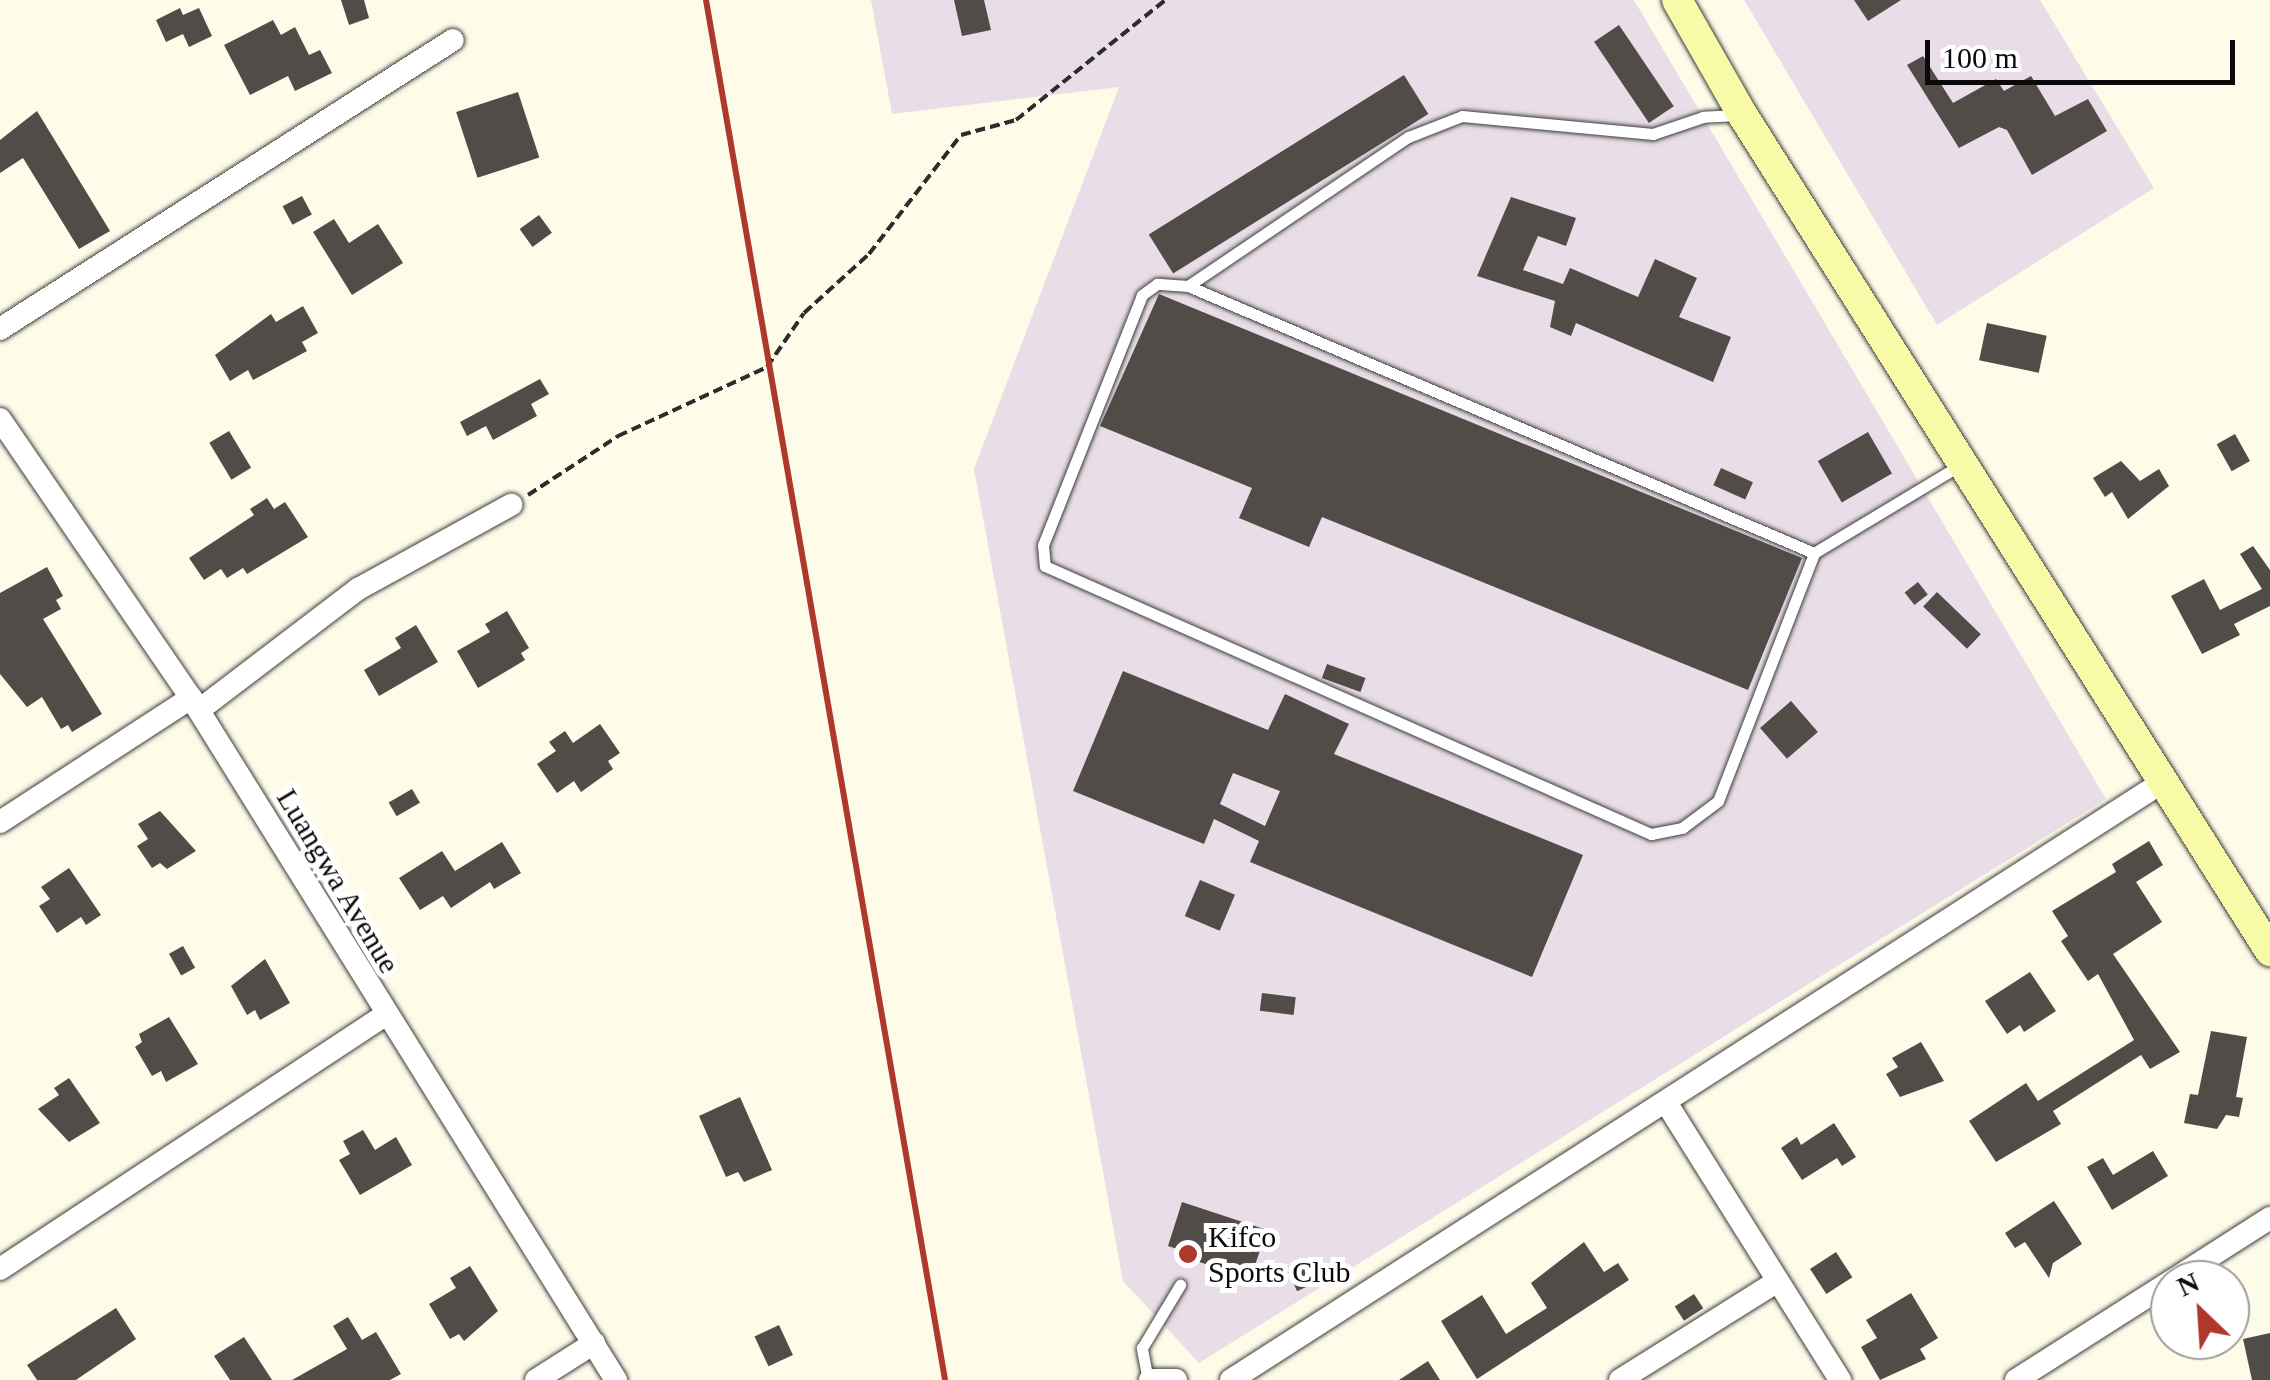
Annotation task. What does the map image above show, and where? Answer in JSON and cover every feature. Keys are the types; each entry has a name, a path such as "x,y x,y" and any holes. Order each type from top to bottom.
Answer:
{"main road":[{"path":"1677,0 1742,114 1966,462 2270,951"}],"street":[{"path":"0,328 453,40"},
{"name":"Luangwa Avenue","path":"0,419 195,704 385,1016 616,1380"},
{"path":"0,822 195,704 358,590 510,505"},
{"path":"1232,1380 2163,782"},
{"path":"0,1269 385,1016"},
{"path":"1666,1104 1840,1380"},
{"path":"2204,1260 2270,1218"},
{"path":"1620,1380 1778,1281"},
{"path":"2016,1380 2150,1294"},
{"path":"536,1380 594,1344"},
{"path":"1149,1380 1176,1380"}],"lane":[{"path":"1188,286 1408,138 1462,116 1654,134 1703,117 1742,114"},
{"path":"1814,553 1188,286 1158,284 1142,295 1043,545 1045,566 1650,834 1682,828 1718,801 1814,553 1966,462"},
{"path":"1149,1380 1142,1348 1180,1285"}],"path":[{"path":"510,505 592,459 618,436 767,367 804,313 869,254 961,136 1016,120 1166,0"}],"shaded area":[{"path":"871,0 1634,0 2106,799 1199,1363 1123,1281 974,469 1119,87 892,114"},
{"path":"1744,0 2040,0 2154,188 1937,325"}],"building":[{"path":"341,0 364,0 369,18 349,25"},
{"path":"954,0 984,0 991,30 962,36"},
{"path":"1854,0 1901,0 1868,21"},
{"path":"180,8 183,15 199,8 212,36 189,47 183,34 166,42 156,20"},
{"path":"273,20 281,35 295,27 309,55 320,50 332,73 295,91 288,76 250,95 224,45"},
{"path":"1619,25 1674,106 1649,123 1594,42"},
{"path":"1923,56 1953,103 1996,79 2004,91 2031,76 2055,116 2088,99 2107,131 2032,175 2007,130 1999,127 1959,148 1907,65"},
{"path":"1404,75 1428,114 1173,274 1149,235"},
{"path":"518,92 539,158 478,178 456,112"},
{"path":"37,111 110,231 79,249 23,158 0,173 0,140"},
{"path":"302,196 312,215 292,225 283,206"},
{"path":"1511,197 1576,218 1566,246 1538,236 1523,270 1563,284 1570,268 1638,297 1655,259 1697,278 1679,317 1731,337 1713,382 1576,323 1571,336 1550,327 1555,301 1477,276"},
{"path":"539,215 552,233 533,247 520,229"},
{"path":"334,219 349,243 378,224 403,263 352,295 313,232"},
{"path":"1159,294 1802,558 1748,690 1322,517 1309,547 1239,518 1252,488 1100,426"},
{"path":"303,306 318,333 302,342 307,351 253,380 248,370 230,381 215,355 271,314 276,322"},
{"path":"1987,323 2047,336 2039,373 1979,360"},
{"path":"540,379 549,394 531,404 537,416 493,440 486,426 467,436 460,422"},
{"path":"229,431 251,468 231,480 209,443"},
{"path":"1868,432 1892,474 1842,503 1818,461"},
{"path":"2235,434 2250,461 2232,471 2217,444"},
{"path":"2121,461 2140,481 2159,469 2169,486 2128,519 2112,492 2105,497 2093,478"},
{"path":"1721,468 1753,482 1745,500 1713,485"},
{"path":"267,498 274,509 285,502 308,537 247,574 243,568 227,578 221,569 204,580 189,558 254,515 250,509"},
{"path":"2253,546 2270,570 2270,606 2234,624 2240,635 2202,654 2171,596 2204,579 2220,610 2262,589 2240,554"},
{"path":"47,567 63,596 56,600 61,609 43,619 102,714 72,732 68,725 61,729 42,697 27,707 0,674 0,593"},
{"path":"1918,582 1928,595 1914,605 1905,592"},
{"path":"1937,592 1981,634 1967,649 1923,606"},
{"path":"507,611 529,648 521,653 525,660 478,688 457,651 490,632 485,624"},
{"path":"416,625 438,662 379,696 364,670 401,648 395,638"},
{"path":"1327,664 1366,678 1360,692 1322,678"},
{"path":"1123,671 1268,730 1285,694 1349,724 1334,754 1583,855 1532,977 1250,862 1259,841 1214,819 1204,844 1073,791","holes":["1233,773 1280,791 1265,826 1220,804"]},
{"path":"1791,701 1818,732 1787,759 1760,728"},
{"path":"600,724 620,753 608,761 613,769 581,792 574,781 557,793 537,764 556,751 549,742 565,731 573,743"},
{"path":"412,789 420,803 397,816 389,802"},
{"path":"160,811 196,851 167,869 160,863 152,868 137,846 148,839 138,824"},
{"path":"2149,841 2163,865 2136,882 2162,922 2113,954 2180,1052 2150,1069 2141,1055 2053,1111 2061,1124 1996,1162 1969,1121 2026,1083 2038,1101 2134,1040 2098,974 2088,981 2061,941 2068,936 2052,911 2116,872 2112,864"},
{"path":"502,842 521,873 494,889 490,882 451,908 443,896 420,910 399,878 442,851 455,871"},
{"path":"69,868 101,915 86,925 81,917 57,933 39,906 50,899 41,887"},
{"path":"1200,880 1235,895 1220,931 1185,916"},
{"path":"183,946 195,968 181,976 169,954"},
{"path":"265,959 290,1003 260,1020 255,1010 247,1015 231,986"},
{"path":"2030,972 2056,1011 2024,1032 2020,1025 2007,1034 1985,1001"},
{"path":"1262,993 1296,997 1294,1015 1260,1011"},
{"path":"169,1017 198,1064 166,1082 161,1071 152,1076 135,1047 142,1042 139,1034"},
{"path":"2211,1031 2247,1037 2236,1097 2243,1098 2239,1117 2226,1115 2217,1129 2184,1123 2190,1094 2198,1095"},
{"path":"1921,1042 1944,1081 1900,1097 1886,1074 1898,1067 1892,1058"},
{"path":"69,1078 100,1123 69,1142 38,1109 59,1095 54,1088"},
{"path":"740,1097 772,1170 744,1182 738,1172 726,1177 699,1116"},
{"path":"1834,1123 1856,1157 1842,1166 1837,1158 1802,1180 1781,1148 1797,1137 1801,1145"},
{"path":"363,1130 375,1150 396,1137 412,1165 360,1195 339,1160 350,1154 343,1141"},
{"path":"2153,1151 2168,1176 2112,1210 2087,1167 2103,1158 2113,1175"},
{"path":"2054,1201 2082,1244 2053,1263 2049,1278 2025,1242 2015,1248 2005,1233"},
{"path":"1182,1202 1267,1230 1252,1274 1244,1271 1242,1276 1181,1256 1183,1251 1168,1246"},
{"path":"1584,1242 1604,1272 1618,1263 1629,1280 1477,1379 1441,1321 1482,1295 1506,1334 1547,1308 1531,1283"},
{"path":"1836,1252 1852,1277 1826,1294 1810,1269"},
{"path":"1310,1262 1319,1281 1297,1291 1288,1272"},
{"path":"470,1266 498,1311 464,1341 459,1334 450,1339 429,1304 456,1288 450,1278"},
{"path":"1911,1293 1938,1338 1920,1349 1926,1359 1880,1380 1861,1347 1877,1338 1866,1320"},
{"path":"1694,1294 1703,1308 1684,1321 1675,1307"},
{"path":"116,1308 136,1339 76,1380 37,1380 27,1365"},
{"path":"348,1317 362,1340 376,1332 401,1374 390,1380 292,1380 347,1349 333,1326"},
{"path":"779,1325 793,1355 768,1366 755,1336"},
{"path":"2270,1333 2270,1380 2252,1380 2248,1360 2250,1337"},
{"path":"244,1337 272,1380 230,1380 214,1356"},
{"path":"1428,1361 1440,1380 1399,1380"}],"railway":[{"path":"706,0 945,1380"}],"place":[{"name":"Kifco Sports Club","path":"1188,1254"}]}
